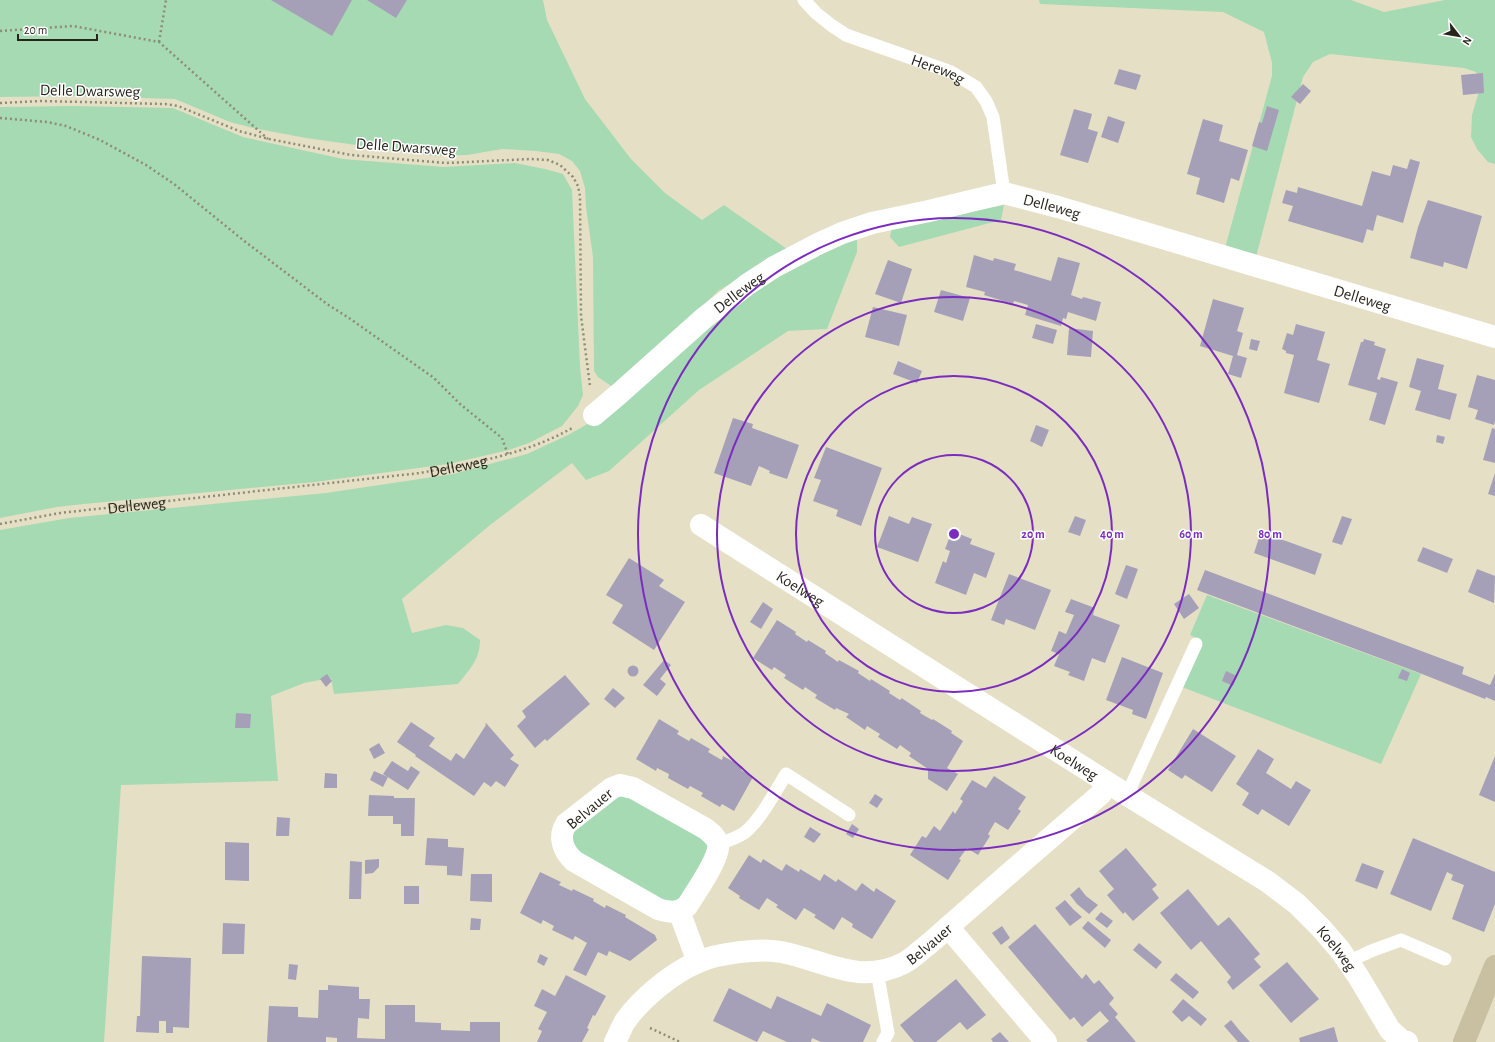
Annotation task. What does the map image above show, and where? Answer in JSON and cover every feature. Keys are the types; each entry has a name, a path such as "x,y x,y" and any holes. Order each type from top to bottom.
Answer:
{"street":[{"name":"Delleweg","path":"594,415 704,318 748,284 774,267 842,233 872,223 1004,193 1058,207 1495,337"},
{"name":"Koelweg","path":"701,525 1106,782 1268,882 1297,904 1321,928 1358,976 1390,1030 1401,1040 1407,1042"},
{"name":"Belvauer","path":"615,1042 628,1018 641,1003 677,974 698,962 746,951 766,951 781,952 845,971 869,972 886,970 904,963 948,927 1100,794 1106,782"},
{"name":"Belvauer","path":"679,911 667,912 658,909 574,861 564,850 561,836 562,830 571,819 612,788 616,786 626,786 633,788 706,829 713,834 718,844"},
{"path":"698,962 679,911 687,906 715,859 718,844"},
{"path":"948,927 1046,1042"},
{"path":"1464,1042 1495,966"}],"lane":[{"name":"Hereweg","path":"804,0 816,14 846,35 950,72 976,87 986,101 993,117 1004,193"},
{"path":"1127,795 1196,644"},
{"path":"718,844 743,835 756,822 786,774 850,815"},
{"path":"1348,962 1371,951 1401,940 1445,959"},
{"path":"876,971 888,1033 883,1042"}],"path":[{"path":"159,42 166,0"},
{"path":"0,31 73,26 159,42 269,139"},
{"name":"Delle Dwarsweg","path":"0,103 41,101 119,102 178,106 239,131 269,139 351,155 446,163 531,159 548,160 560,165 573,177 578,186 580,196 581,316 594,415"},
{"path":"0,118 47,122 66,126 100,140 152,169 174,184 243,240 322,300 434,378 460,404 502,438 508,455"},
{"name":"Delleweg","path":"0,524 60,513 420,473 508,455 565,432 594,415"},
{"path":"628,1018 680,1042"}],"green space":[{"path":"0,0 543,0 547,20 585,99 631,159 665,193 702,220 724,205 787,249 718,291 619,385 611,386 598,377 594,371 593,257 585,188 580,171 572,161 559,154 536,151 502,149 467,155 435,156 306,138 230,122 175,99 76,96 0,97"},
{"path":"1039,0 1351,0 1384,12 1445,0 1495,0 1495,164 1488,162 1477,149 1471,137 1472,115 1482,81 1476,72 1464,68 1330,54 1313,62 1303,77 1256,257 1225,248 1272,76 1272,63 1264,32 1223,12 1040,4"},
{"path":"74,106 173,108 243,137 343,159 444,167 515,163 563,174 572,190 580,367 583,395 578,406 562,426 529,443 509,450 448,464 315,482 57,507 0,518 0,107"},
{"path":"1004,205 1001,220 899,247 890,237 892,227"},
{"path":"857,234 857,252 827,329 788,331 699,390 609,471 586,480 572,463 490,525 402,599 412,633 446,625 463,628 480,640 480,647 476,659 458,684 334,694 331,678 304,683 271,696 278,781 121,785 104,1042 0,1042 0,530 69,518 326,493 453,474 527,454 568,435 593,421 748,291"},
{"path":"1207,595 1421,674 1381,764 1182,687 1202,641 1190,635"},
{"path":"623,792 703,835 709,850 686,895 669,904 576,853 569,836"}],"building":[{"path":"271,0 352,0 332,36"},
{"path":"367,0 407,0 396,18"},
{"path":"1119,69 1141,75 1136,90 1114,84"},
{"path":"1483,73 1484,93 1463,95 1461,75"},
{"path":"1303,84 1311,91 1300,104 1291,97"},
{"path":"1267,106 1279,110 1267,151 1252,146 1259,122 1262,123"},
{"path":"1074,109 1092,114 1088,129 1098,132 1088,163 1060,155"},
{"path":"1108,116 1125,122 1118,143 1101,137"},
{"path":"1203,119 1223,125 1219,141 1248,150 1239,181 1231,178 1224,203 1196,194 1200,178 1187,174"},
{"path":"1410,159 1420,162 1403,223 1377,215 1373,231 1367,229 1363,243 1288,221 1293,206 1282,203 1286,190 1297,193 1298,187 1362,206 1372,171 1390,176 1393,165 1407,169"},
{"path":"1428,200 1482,216 1467,269 1444,262 1443,267 1410,258 1418,227"},
{"path":"974,255 993,261 994,258 1016,264 1014,270 1051,281 1058,257 1080,263 1071,295 1082,299 1083,297 1101,302 1096,321 1068,312 1066,319 1063,318 1061,326 1025,315 1028,305 1014,301 1013,304 984,295 985,292 966,287"},
{"path":"888,260 912,269 901,303 875,294"},
{"path":"941,290 970,298 963,321 934,312"},
{"path":"1213,299 1244,308 1237,331 1243,333 1237,355 1247,358 1241,378 1228,374 1233,356 1200,346"},
{"path":"873,307 907,315 899,346 865,337"},
{"path":"1036,324 1057,330 1053,344 1032,338"},
{"path":"1296,324 1325,332 1317,360 1330,364 1319,403 1284,393 1294,355 1286,353 1286,351 1282,349 1287,333 1293,335"},
{"path":"1069,328 1093,331 1091,357 1067,355"},
{"path":"1251,339 1260,341 1257,351 1249,349"},
{"path":"1364,339 1375,342 1374,345 1386,349 1377,379 1380,380 1381,377 1398,382 1385,425 1369,420 1377,393 1348,385 1361,342 1363,342"},
{"path":"1417,358 1444,365 1438,389 1457,394 1450,420 1415,410 1421,391 1409,387"},
{"path":"898,361 922,371 917,383 893,374"},
{"path":"1477,375 1495,380 1494,425 1475,419 1478,410 1468,407"},
{"path":"733,418 753,424 752,428 799,445 787,479 769,473 770,471 759,466 751,486 714,473"},
{"path":"1036,425 1049,430 1042,447 1030,441"},
{"path":"1492,428 1495,429 1495,463 1483,460"},
{"path":"1437,435 1445,437 1443,444 1436,442"},
{"path":"826,447 882,468 861,526 836,516 838,510 813,501 821,480 814,478"},
{"path":"1495,473 1495,496 1488,494"},
{"path":"889,516 909,524 912,517 932,524 918,562 877,547"},
{"path":"1075,516 1086,520 1080,536 1068,532"},
{"path":"1342,516 1352,519 1342,545 1332,542"},
{"path":"952,531 972,539 970,544 995,553 986,578 974,573 966,595 935,583 943,561 946,563 950,551 945,549"},
{"path":"1261,532 1322,554 1315,575 1254,553"},
{"path":"1423,547 1453,559 1447,573 1417,561"},
{"path":"629,558 664,580 659,586 685,602 654,650 612,623 623,605 606,595"},
{"path":"1126,565 1138,569 1127,599 1115,594"},
{"path":"1477,569 1495,576 1494,603 1468,592"},
{"path":"1205,570 1464,667 1462,674 1490,685 1495,674 1495,701 1486,697 1485,699 1197,590"},
{"path":"1009,574 1051,590 1035,630 1006,619 1004,625 991,620"},
{"path":"1189,594 1199,608 1184,619 1174,604"},
{"path":"1071,599 1095,608 1093,615 1120,625 1105,663 1092,658 1084,681 1068,675 1070,672 1054,666 1059,654 1051,651 1059,631 1066,634 1074,615 1065,612"},
{"path":"763,602 773,609 761,629 750,622"},
{"path":"777,620 796,632 795,634 807,642 808,640 826,651 825,653 838,662 839,660 859,671 858,673 890,691 889,693 900,700 902,698 921,711 920,713 952,731 951,733 963,741 947,768 958,774 947,791 928,779 928,769 909,756 911,753 900,745 897,749 878,737 880,734 867,726 865,730 846,717 849,714 836,708 835,710 815,698 817,695 805,687 803,690 784,678 786,675 774,667 772,670 753,658"},
{"path":"1122,657 1163,673 1146,719 1132,714 1133,710 1106,700"},
{"path":"664,660 671,665 660,679 666,684 657,696 643,685"},
{"path":"633,665 637,667 639,671 637,675 633,677 629,675 627,671 629,667"},
{"path":"1402,669 1410,673 1407,681 1398,678"},
{"path":"1226,671 1237,676 1233,686 1222,681"},
{"path":"327,674 332,681 326,687 320,679"},
{"path":"565,675 590,704 547,741 545,739 535,748 517,726 526,717 522,711"},
{"path":"613,688 625,698 615,708 604,699"},
{"path":"236,713 251,714 250,728 235,728"},
{"path":"659,719 679,731 677,734 689,741 691,738 710,749 708,752 722,760 723,756 743,767 741,770 753,777 734,811 722,804 720,807 701,796 703,793 690,786 688,789 668,778 669,774 657,768 656,771 636,759"},
{"path":"411,722 435,738 429,746 451,761 456,753 464,759 486,723 514,755 510,759 519,765 505,787 496,781 491,787 484,782 474,796 397,742"},
{"path":"1193,729 1236,756 1212,792 1185,775 1182,779 1168,770"},
{"path":"379,743 385,753 374,759 369,749"},
{"path":"1258,749 1274,759 1266,773 1291,789 1296,781 1311,790 1289,826 1262,809 1258,815 1242,805 1249,793 1236,784"},
{"path":"1495,756 1495,802 1479,795"},
{"path":"392,761 408,771 411,766 420,772 408,790 383,774"},
{"path":"374,771 388,777 383,787 370,780"},
{"path":"325,773 337,774 337,788 324,788"},
{"path":"994,776 1026,797 1018,809 1021,811 1008,830 995,822 988,834 990,836 978,855 967,848 959,859 961,860 948,880 910,855 922,836 926,838 934,826 940,831 953,811 955,814 963,801 960,799 972,780 986,788"},
{"path":"875,794 883,799 877,808 869,803"},
{"path":"369,795 394,796 394,798 415,798 414,836 401,836 401,824 393,824 393,816 368,816"},
{"path":"277,817 290,818 289,836 276,836"},
{"path":"852,824 859,829 853,838 846,834"},
{"path":"810,827 821,834 814,843 804,837"},
{"path":"427,838 448,839 448,847 464,848 462,876 447,875 447,866 425,865"},
{"path":"1413,838 1495,872 1495,904 1484,932 1452,919 1464,885 1451,880 1453,875 1447,872 1431,911 1390,894"},
{"path":"225,842 249,843 249,881 225,880"},
{"path":"1126,848 1157,885 1152,889 1159,898 1133,921 1125,912 1123,914 1107,895 1114,889 1099,871"},
{"path":"749,855 761,863 763,859 782,871 786,864 799,872 800,869 820,881 824,874 836,882 838,879 856,891 862,883 874,892 876,888 896,901 872,939 852,927 853,924 842,917 834,930 814,917 816,915 804,908 796,920 776,907 778,905 767,898 759,910 739,898 740,896 728,888"},
{"path":"379,859 379,867 373,873 365,874 365,860"},
{"path":"350,861 362,862 361,899 349,899"},
{"path":"1362,863 1384,871 1377,889 1355,881"},
{"path":"540,872 561,882 559,885 572,891 573,889 594,899 593,901 605,908 606,905 626,915 625,917 655,935 657,940 630,961 609,951 607,956 598,952 586,976 573,970 587,943 575,936 573,940 552,930 554,926 543,920 541,924 520,913"},
{"path":"471,874 492,874 492,902 470,901"},
{"path":"404,886 419,886 419,904 404,904"},
{"path":"1079,887 1086,896 1098,905 1089,914 1077,904 1070,895"},
{"path":"1188,889 1218,926 1229,917 1260,954 1254,959 1261,967 1233,990 1227,982 1231,977 1201,941 1191,950 1160,913"},
{"path":"1065,900 1082,917 1070,926 1055,908"},
{"path":"1101,912 1113,921 1107,928 1095,919"},
{"path":"471,918 481,919 480,930 470,930"},
{"path":"1088,921 1111,940 1105,948 1082,928"},
{"path":"223,923 245,924 244,954 222,954"},
{"path":"1035,924 1082,979 1086,974 1094,984 1099,980 1114,998 1109,1004 1118,1014 1115,1017 1136,1042 1088,1042 1086,1040 1109,1021 1100,1011 1082,1027 1074,1017 1070,1020 1008,947"},
{"path":"1002,926 1010,938 1001,945 992,933"},
{"path":"1139,943 1162,962 1156,969 1133,950"},
{"path":"540,954 548,958 544,966 537,962"},
{"path":"142,956 191,958 189,1028 173,1027 173,1033 166,1033 166,1021 159,1021 159,1033 136,1032 137,1016 140,1016"},
{"path":"1287,962 1319,999 1291,1023 1259,985"},
{"path":"289,964 298,965 296,980 288,979"},
{"path":"1176,973 1199,992 1193,999 1170,980"},
{"path":"566,975 606,996 595,1016 593,1015 587,1028 589,1029 582,1042 537,1042 542,1031 538,1029 547,1012 534,1006 542,989 555,996"},
{"path":"956,979 986,1015 967,1030 960,1022 936,1042 914,1042 900,1025"},
{"path":"328,985 359,987 359,999 370,999 369,1019 358,1018 357,1038 385,1039 385,1005 415,1005 415,1022 441,1023 441,1030 470,1031 470,1022 500,1022 500,1042 337,1042 337,1038 326,1037 326,1042 267,1042 269,1006 298,1007 298,1017 318,1018 319,990 328,990"},
{"path":"729,988 771,1009 777,996 821,1016 827,1003 871,1025 863,1042 821,1042 812,1038 811,1042 787,1042 763,1031 757,1042 713,1021"},
{"path":"1183,999 1207,1019 1201,1026 1189,1016 1182,1022 1172,1012"},
{"path":"1231,1020 1250,1042 1238,1042 1224,1026"},
{"path":"1334,1027 1338,1042 1300,1042 1299,1038"},
{"path":"1000,1032 1009,1042 993,1042 991,1039"}]}
